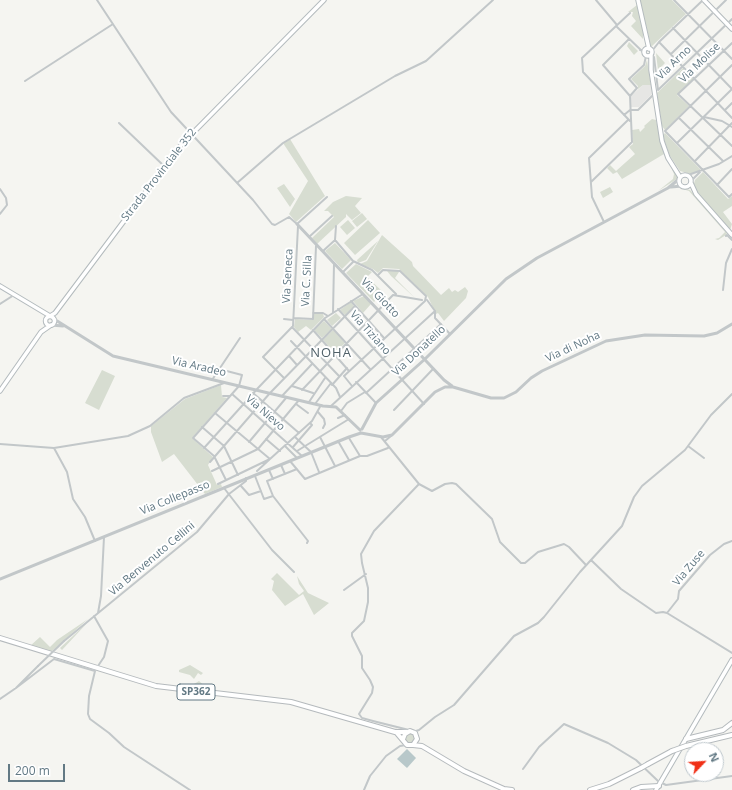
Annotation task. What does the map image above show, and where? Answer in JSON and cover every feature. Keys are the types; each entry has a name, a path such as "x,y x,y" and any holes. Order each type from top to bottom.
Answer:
{"main road":[{"name":"Strada Provinciale 352","path":"50,316 57,310 164,166 191,133 324,0"},
{"path":"638,0 646,35 662,143 684,186 696,194 732,235"},
{"path":"703,0 732,29"},
{"path":"674,168 686,175 696,194"},
{"path":"680,178 686,175"},
{"path":"684,186 691,182"},
{"path":"0,286 54,319 51,325 41,332"},
{"path":"38,310 47,324 51,325"},
{"name":"Strada Provinciale 352","path":"54,319 57,310"},
{"path":"0,391 41,332 46,318 50,316"},
{"name":"SP362","path":"0,638 156,686 291,702 395,732 410,732"},
{"path":"633,790 641,786 658,787 732,660"},
{"path":"686,739 723,730 732,723"},
{"name":"SP362","path":"395,732 407,745"},
{"path":"403,739 410,732 417,738 422,746"},
{"path":"688,735 694,737"},
{"path":"593,790 609,784 686,746 732,735"},
{"path":"413,745 417,738"},
{"path":"407,745 422,746 464,771 512,790"},
{"path":"605,790 609,784"}],"street":[{"path":"97,0 167,106 272,224 275,225 289,217 298,225 327,197"},
{"path":"237,183 285,141 395,76 426,61 493,0"},
{"path":"596,0 639,50 649,53"},
{"path":"630,96 638,88 629,79 644,65 649,53 659,42 703,0"},
{"path":"671,54 726,0"},
{"path":"675,1 732,60"},
{"path":"629,120 583,72 582,58 630,13"},
{"name":"Via Arno","path":"649,53 658,90 732,19"},
{"path":"25,81 113,24"},
{"path":"673,28 732,89 677,143"},
{"path":"591,182 632,142 629,120 630,96 603,65 629,39"},
{"path":"659,42 732,118"},
{"name":"Via Molise","path":"690,106 678,94 732,42"},
{"path":"732,66 665,131 728,197 732,194"},
{"path":"624,115 630,110 638,110 652,96"},
{"path":"725,110 732,103"},
{"path":"690,106 732,146"},
{"path":"703,117 722,121 731,126"},
{"path":"679,118 723,161"},
{"path":"604,222 592,199 589,158 629,120"},
{"path":"119,123 164,166"},
{"path":"695,161 720,135 731,126 732,123"},
{"path":"625,124 630,130"},
{"path":"686,175 702,171 732,156"},
{"path":"717,185 732,169 729,166"},
{"path":"691,182 702,171"},
{"path":"668,188 680,178"},
{"path":"668,188 684,186"},
{"name":"Via Donatello","path":"360,431 376,403 425,359 494,289 528,263 668,188"},
{"path":"0,189 6,198 7,205 0,214"},
{"path":"310,237 332,216"},
{"name":"Via Giotto","path":"298,225 444,380 454,387"},
{"name":"Via Seneca","path":"292,327 298,225"},
{"path":"323,251 335,240 336,226"},
{"path":"726,236 727,235 732,240"},
{"path":"335,240 353,261 372,270 397,295"},
{"name":"Via C. Silla","path":"293,319 313,318 316,244"},
{"path":"723,290 724,272 728,257 732,250"},
{"path":"728,257 732,254"},
{"path":"343,272 353,261"},
{"path":"333,313 334,263"},
{"path":"378,275 383,270 398,270 424,296 435,311 435,318 450,334"},
{"path":"204,448 275,369 324,319 364,294"},
{"path":"0,304 15,295"},
{"path":"302,390 393,295 426,300"},
{"path":"422,300 424,296"},
{"path":"344,376 426,300"},
{"path":"351,301 384,338"},
{"path":"210,462 270,393 355,306"},
{"name":"Via Tiziano","path":"338,309 424,404"},
{"path":"330,407 435,311"},
{"path":"313,313 323,313 328,316"},
{"name":"Via Aradeo","path":"54,319 106,352 122,359 315,404 336,407 341,411"},
{"path":"284,319 293,319"},
{"path":"324,319 370,369"},
{"path":"392,435 371,435 360,431 350,418 341,411 347,403 365,393 441,324"},
{"name":"Via di Noha","path":"454,387 491,398 504,398 516,392 536,375 576,354 606,341 642,335 704,336 717,333 732,324"},
{"name":"Via Aradeo","path":"51,325 65,327"},
{"path":"284,378 263,357 292,327 339,376"},
{"path":"313,330 350,370"},
{"path":"212,380 240,338"},
{"path":"291,341 331,384 340,397"},
{"path":"289,356 297,365"},
{"path":"282,396 312,364"},
{"path":"315,404 331,384 347,368"},
{"path":"394,410 434,368"},
{"path":"219,369 242,375 239,386 193,438 214,456 226,480"},
{"path":"342,373 352,386"},
{"path":"308,402 325,378"},
{"path":"444,380 445,387"},
{"path":"356,382 376,403"},
{"path":"0,444 54,448 131,435 150,426 184,398 224,383"},
{"path":"292,386 314,393"},
{"path":"385,441 437,390 445,387 454,387"},
{"path":"250,388 253,393 299,433"},
{"path":"418,484 370,536 360,558 366,574 368,593 364,621 352,633 362,656 362,668 373,687 372,693 359,714 362,718 394,728 404,728 410,732 419,730 435,717 454,705 514,636 538,623 586,565 622,526 634,497 642,486 683,452 711,415 732,394"},
{"path":"223,396 231,395"},
{"name":"Via Nievo","path":"231,395 302,456"},
{"path":"249,442 287,397"},
{"path":"212,471 258,449 300,400"},
{"path":"296,404 308,412"},
{"path":"256,474 270,459 310,423 321,405"},
{"path":"318,412 324,419 325,424 323,428"},
{"path":"215,413 270,459"},
{"path":"338,418 346,415"},
{"path":"297,451 350,418"},
{"path":"293,447 312,425 310,423"},
{"path":"202,427 224,446 238,475"},
{"name":"Via Collepasso","path":"0,579 246,478 282,465 360,431"},
{"path":"349,436 360,456"},
{"path":"380,436 418,484 432,491 445,484 456,484 492,519 500,542 520,563 525,563 538,552 564,544 569,547 586,565"},
{"path":"295,437 311,452 319,472"},
{"path":"320,437 335,466"},
{"path":"266,439 280,451"},
{"path":"338,441 349,460"},
{"path":"285,446 298,458"},
{"path":"688,446 704,458"},
{"path":"54,448 67,472 73,498 85,517 95,541"},
{"path":"290,461 305,479 349,460 360,456 367,456 388,448"},
{"path":"218,484 270,459"},
{"path":"282,465 285,474"},
{"path":"255,467 264,499 273,496"},
{"path":"297,469 267,481 273,496 308,541 307,544"},
{"path":"269,470 273,479"},
{"name":"Via Benvenuto Cellini","path":"16,688 64,641 197,532 229,494 241,486 246,478"},
{"path":"241,486 249,495 261,490"},
{"path":"224,488 272,550 294,572"},
{"path":"97,614 101,596 104,537"},
{"name":"Via Zuse","path":"667,613 678,599 679,591 710,555 724,544 732,541"},
{"path":"591,560 630,596 656,613 667,613 732,653"},
{"path":"344,590 366,574"},
{"path":"94,616 108,641 104,657 98,666"},
{"path":"0,699 53,659 95,671 89,696 88,714 90,720 109,732 124,747 190,790"},
{"path":"524,769 539,747 564,724 608,743 636,760 658,787 732,776"},
{"path":"417,738 419,730"},
{"path":"400,746 403,739"},
{"path":"364,790 370,776 390,752 400,746 407,745"}],"shaded area":[{"path":"640,0 672,0 686,14 651,47"},
{"path":"637,5 643,30 643,39 631,26 636,21 632,16 633,12 628,12"},
{"path":"629,42 638,51 634,55 627,46"},
{"path":"656,53 665,63 658,70"},
{"path":"647,60 651,85 643,85 638,89 638,86 631,79 645,66"},
{"path":"683,68 694,79 677,95 689,106 665,130 662,126 657,93"},
{"path":"643,85 651,85 652,94 639,107 631,107 631,96"},
{"path":"652,119 656,120 664,154 622,179 617,172 613,174 607,168 610,165 616,171 635,154 629,147 633,144 632,130 639,129 640,132"},
{"path":"665,133 700,170 691,174 680,171 670,156 664,140 663,135"},
{"path":"290,139 325,196 296,222 289,214 308,181 283,143"},
{"path":"671,167 678,176 677,179 658,191 673,179 674,174"},
{"path":"703,172 728,199 732,196 732,206 723,212 732,224 730,230 693,187 695,180"},
{"path":"284,184 295,199 290,207 277,188"},
{"path":"610,187 613,192 603,198 600,192"},
{"path":"676,187 690,190 727,233 726,235 718,240 715,239 719,238 725,232 689,191"},
{"path":"346,196 362,198 355,206 361,213 352,220 346,214 346,217 317,244 312,238 334,217 328,211 324,211 333,202"},
{"path":"362,213 367,219 357,227 352,221"},
{"path":"348,220 355,228 347,235 340,227"},
{"path":"368,220 380,233 355,255 344,243"},
{"path":"382,235 412,262 413,266 441,295 449,288 452,292 455,290 458,292 465,287 468,291 466,298 444,321 438,313 436,314 428,297 399,269 383,268 378,273 373,269 360,264 367,261"},
{"path":"378,241 366,260 358,263 357,260"},
{"path":"335,243 351,260 342,269 325,251"},
{"path":"356,264 372,272 367,277 383,292 374,302 346,273"},
{"path":"387,271 398,271 399,272 395,278 415,298 391,276"},
{"path":"364,296 371,304 363,313 353,301"},
{"path":"351,302 354,306 345,315 340,310"},
{"path":"336,313 341,318 332,326 327,320"},
{"path":"314,314 323,314 324,317 311,330 306,326 298,332 294,327 295,319 313,320"},
{"path":"324,321 332,329 322,338 314,330"},
{"path":"333,330 345,343 335,353 323,340"},
{"path":"102,370 115,376 99,410 85,403"},
{"path":"221,385 222,397 227,398 192,438 213,457 208,465 217,485 221,484 222,487 205,494 174,454 162,462 151,432 151,426 185,399"},
{"path":"277,573 299,595 304,591 299,584 297,576 308,593 329,603 314,615 303,594 285,606 272,590 274,581 271,579"},
{"path":"88,619 51,652 30,646 40,637 50,647 57,640"},
{"path":"89,621 62,650 60,648"},
{"path":"190,665 203,673 201,675 198,673 194,679 190,675 179,672 179,670"},
{"path":"199,681 208,689 208,691 194,688 194,684"},
{"path":"408,733 412,733 414,734 414,742 408,743 405,740 405,736"},
{"path":"407,749 416,758 407,768 397,759"}],"district":[{"name":"NOHA","path":"331,353"}]}
